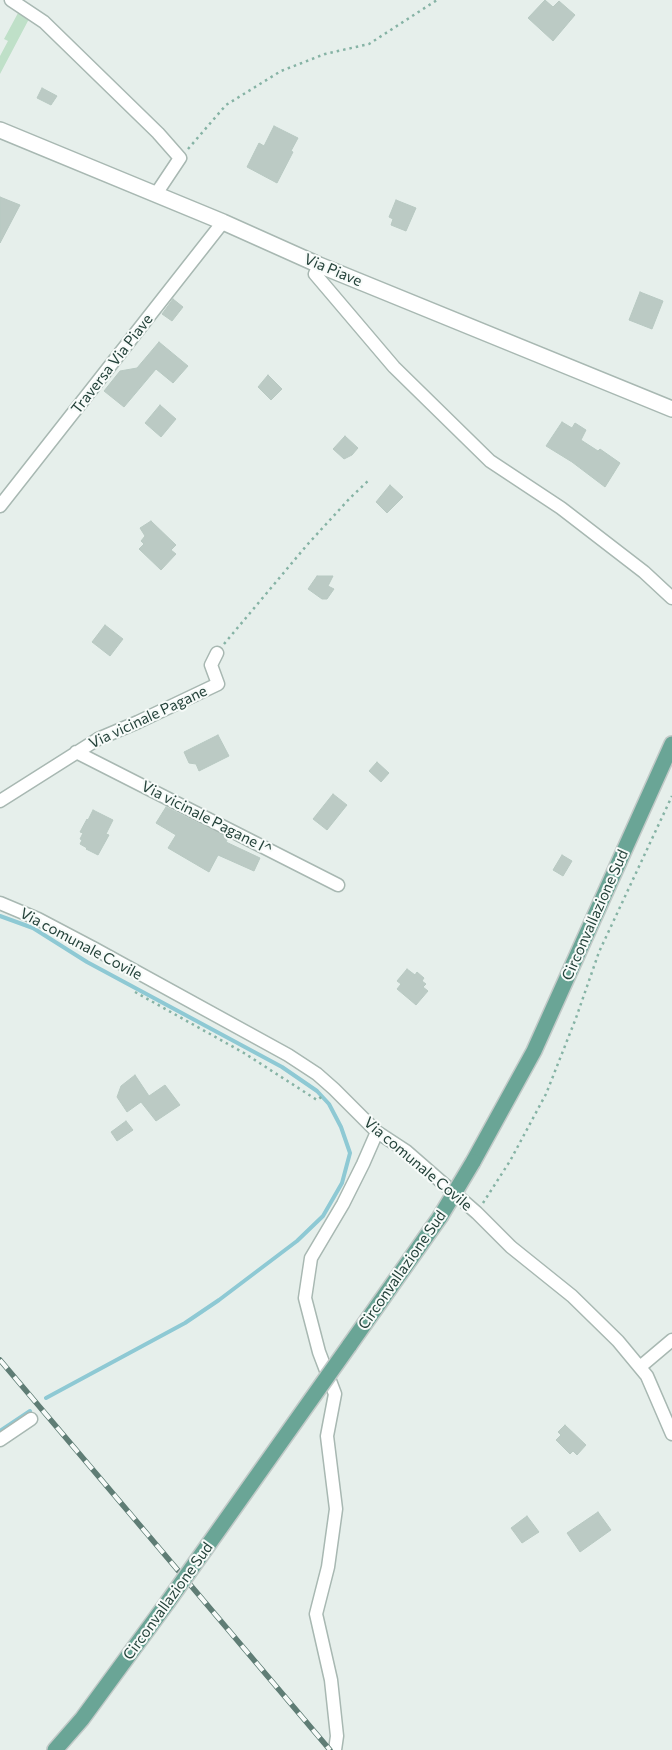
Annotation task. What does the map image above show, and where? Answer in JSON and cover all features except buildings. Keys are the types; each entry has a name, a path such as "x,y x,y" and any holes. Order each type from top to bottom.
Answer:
{"main road":[{"name":"Circonvallazione Sud","path":"55,1750 82,1719 167,1603 440,1217 473,1162 534,1051 672,744"}],"street":[{"path":"11,0 44,22 180,158 156,194"},
{"name":"Via Piave","path":"0,130 224,222 319,265 670,409"},
{"name":"Traversa Via Piave","path":"0,506 224,222"},
{"path":"319,265 315,274 394,367 490,461 561,508 644,572 672,598"},
{"name":"Via vicinale Pagane","path":"0,801 98,739 218,684 211,665 217,653"},
{"name":"Via vicinale Pagane I^","path":"76,752 338,884"},
{"name":"Via comunale Covile","path":"0,903 38,919 288,1056 317,1074 376,1132 406,1151 477,1212 511,1247 572,1296 618,1340 647,1376 672,1434"},
{"path":"335,1750 337,1736 331,1680 316,1614 328,1567 336,1509 327,1436 335,1394 319,1352 305,1298 311,1258 363,1164 376,1132"},
{"path":"640,1367 672,1340"},
{"path":"0,1440 31,1419"}],"path":[{"path":"180,158 226,104 281,71 325,54 369,44 437,0"},
{"path":"217,653 307,545 370,479"},
{"path":"477,1212 510,1161 546,1094 576,1018 599,952 672,796"},
{"path":"135,992 244,1052 317,1100"}],"green space":[{"path":"18,13 29,19 0,74 0,56 8,41 4,39"}],"waterway":[{"path":"0,916 33,928 87,962 282,1067 317,1091 329,1104 341,1127 350,1153 342,1183 323,1216 297,1241 219,1300 185,1323 46,1398"},
{"path":"0,1431 30,1411"}],"railway":[{"path":"0,1360 330,1750"}]}
